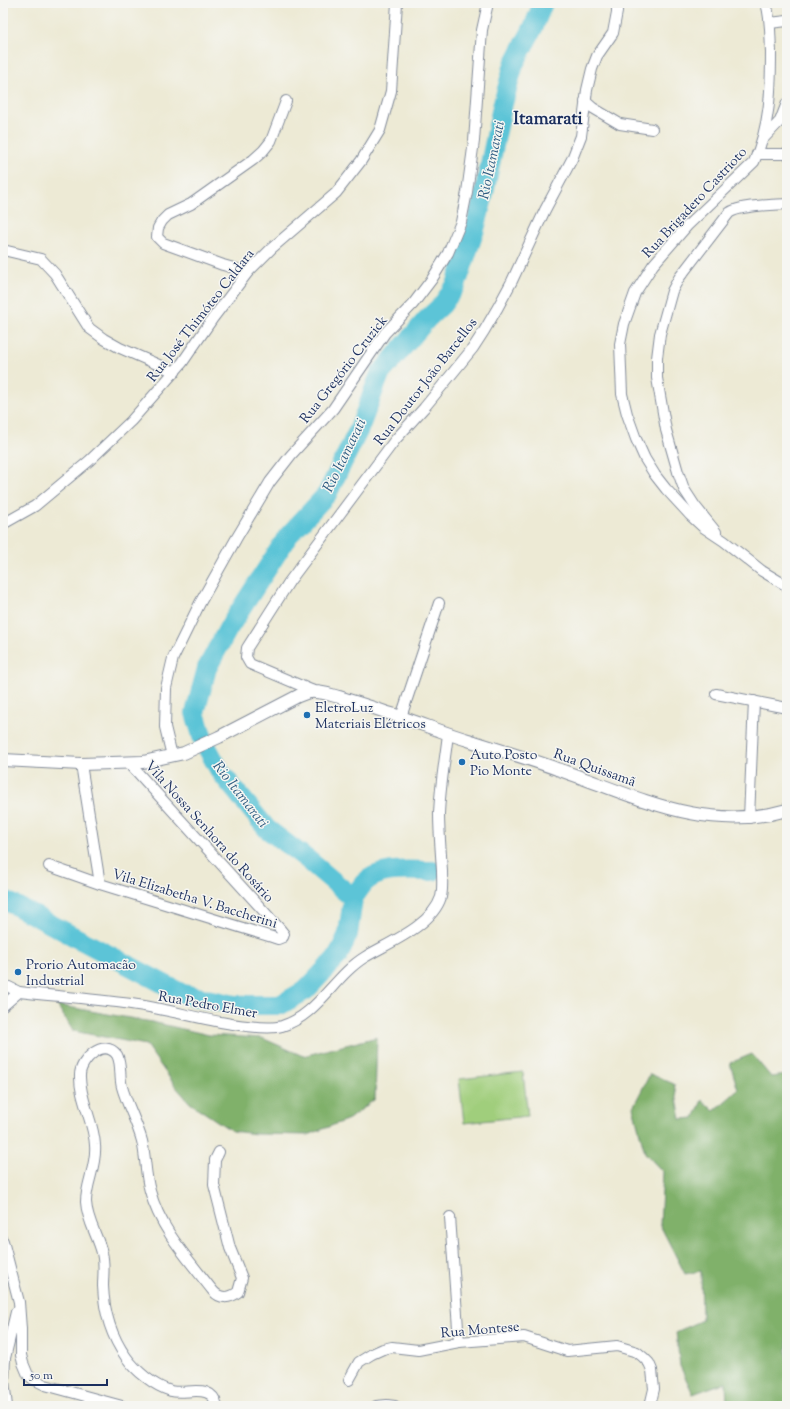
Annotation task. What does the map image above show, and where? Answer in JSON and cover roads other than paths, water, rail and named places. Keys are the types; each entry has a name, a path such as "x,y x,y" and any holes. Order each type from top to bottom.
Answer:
{"street":[{"name":"Rua José Thimóteo Caldara","path":"3,524 36,506 89,461 131,421 175,372 248,272 272,248 336,192 361,161 380,130 391,92 397,3"},
{"name":"Rua Gregório Cruzick","path":"172,756 165,727 166,688 173,658 200,603 270,482 290,455 333,409 385,333 413,304 432,279 448,253 461,222 467,192 474,140 482,30 488,3"},
{"name":"Rua Doutor João Barcellos","path":"316,692 250,664 246,657 247,648 290,582 363,482 395,440 424,408 473,348 484,331 512,281 545,210 572,159 581,136 585,102 592,69 597,56 613,33 617,3"},
{"name":"Rua Brigadero Castrioto","path":"766,3 770,23 771,89 763,139 754,162 687,226 653,266 636,293 624,324 620,344 622,394 627,414 645,459 655,475 690,515 703,527 724,541 762,571 787,586"},
{"path":"770,23 787,21"},
{"path":"248,272 223,265 163,243 157,237 158,228 168,215 191,204 254,160 264,151 271,141 286,101"},
{"path":"585,102 620,124 652,129"},
{"path":"763,139 780,121 787,103"},
{"path":"757,154 787,154"},
{"path":"724,541 695,506 684,488 678,472 666,430 657,378 660,334 672,291 683,272 726,216 732,211 787,204"},
{"path":"3,250 41,259 55,274 89,328 120,348 175,372"},
{"path":"402,717 439,603"},
{"name":"Rua Quissamã","path":"3,760 81,764 129,763 143,762 172,756 184,753 219,737 307,692 316,692 346,699 402,717 448,734 534,761 632,797 676,811 712,817 749,818 787,810"},
{"path":"716,694 787,708"},
{"path":"749,818 754,701"},
{"name":"Rua Pedro Elmer","path":"19,992 132,1004 235,1025 264,1028 281,1026 301,1017 319,1001 341,976 358,961 395,941 422,922 432,913 438,903 442,886 439,814 448,734"},
{"name":"Vila Nossa Senhora do Rosário","path":"129,763 280,929 284,934 283,937"},
{"name":"Vila Elizabetha V. Baccherini","path":"81,764 100,884 278,939 283,937"},
{"path":"49,866 100,884"},
{"path":"3,984 19,992 3,1006"},
{"path":"217,1406 213,1397 208,1392 202,1390 180,1392 170,1391 148,1378 126,1358 111,1328 106,1314 104,1297 103,1256 87,1211 87,1195 95,1156 95,1146 92,1126 85,1105 80,1075 82,1066 86,1059 98,1050 105,1048 116,1054 119,1060 122,1086 142,1143 146,1175 155,1205 164,1225 177,1245 216,1295 224,1298 233,1296 238,1292 242,1278 230,1248 214,1185 215,1160 219,1152"},
{"path":"450,1217 459,1342"},
{"path":"3,1241 19,1302 21,1355 22,1363 28,1375 32,1379 45,1385 122,1406"},
{"path":"7,1406 4,1381 5,1358 19,1302"},
{"name":"Rua Montese","path":"349,1380 359,1362 372,1354 392,1347 418,1350 459,1342 524,1338 567,1351 617,1346 637,1352 643,1356 652,1370 654,1389 650,1406"},
{"path":"376,1406 395,1406"}],"waterway":[{"name":"Rio Itamarati","path":"3,899 183,994 235,1005 280,1005 306,990 338,956 348,934 353,898 307,859 267,829 221,773 204,742 195,713 207,668 228,629 288,536 327,494 359,429 380,374 427,319 442,305 456,285 475,229 502,107 514,64 533,28 543,3"},
{"name":"Rio Itamarati","path":"353,898 364,883 379,874 406,870 433,871"}],"place":[{"name":"EletroLuz Materiais Elétricos","path":"307,715"},
{"name":"Auto Posto Pio Monte","path":"462,762"},
{"name":"Prorio Automacão Industrial","path":"18,972"}],"district":[{"name":"Itamarati","path":"548,118"}]}
